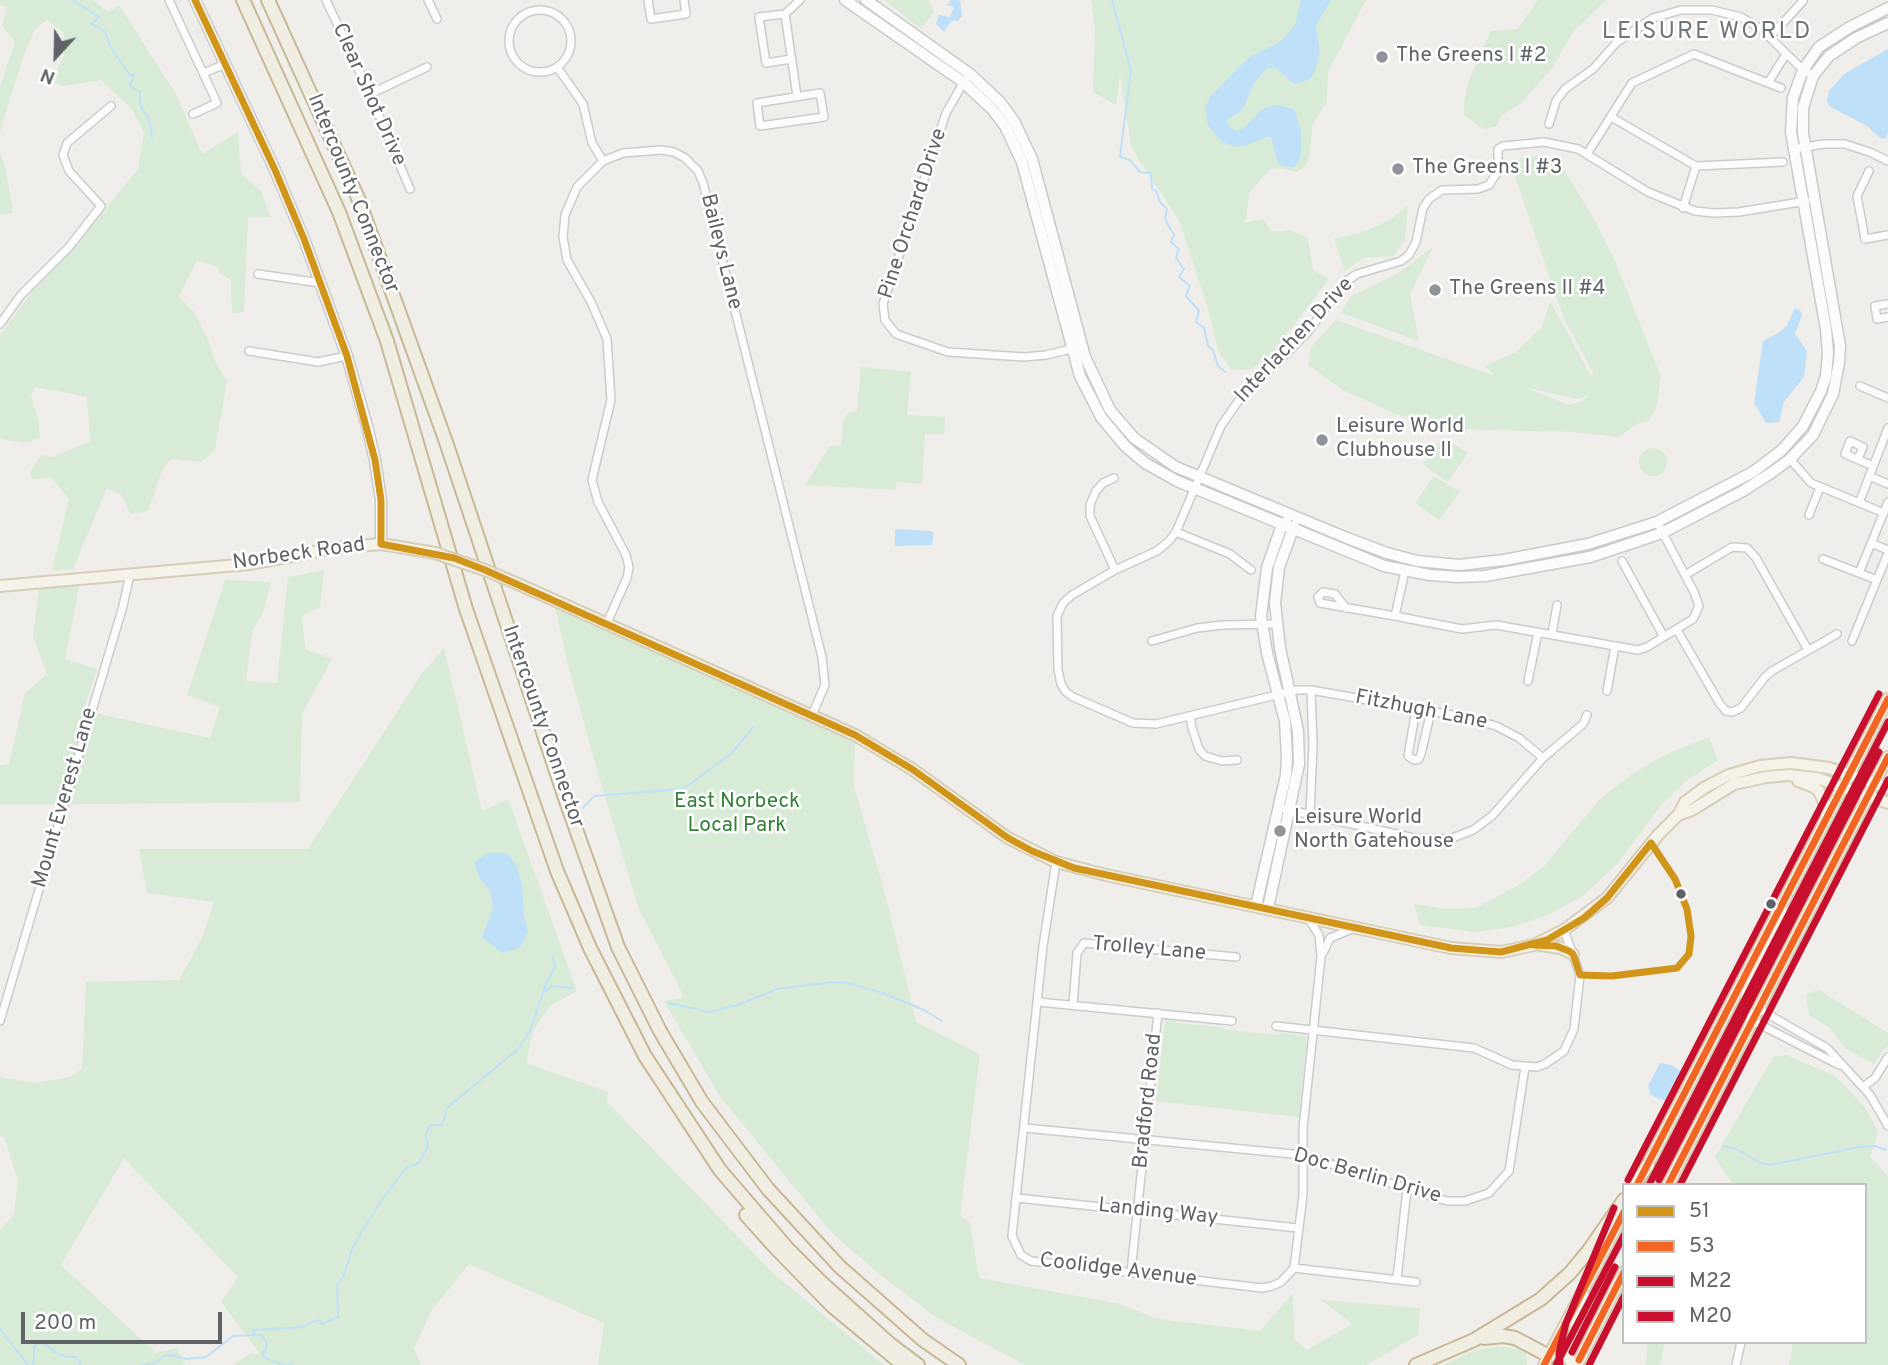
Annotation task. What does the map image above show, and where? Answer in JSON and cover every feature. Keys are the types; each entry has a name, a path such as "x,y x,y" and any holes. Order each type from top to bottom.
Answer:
{"highway":[{"name":"Intercounty Connector","path":"243,0 339,212 387,341 466,609 557,871 590,948 645,1056 720,1170 779,1239 821,1282 890,1344 918,1365"},
{"name":"Intercounty Connector","path":"268,0 362,210 446,442 567,804 618,947 660,1031 702,1102 768,1189 840,1267 923,1340 960,1365"},
{"path":"1637,1183 1648,1165"},
{"path":"720,1170 726,1191 779,1252 832,1306 903,1365"},
{"path":"1416,1365 1474,1340 1541,1299 1570,1273 1590,1250 1622,1203"},
{"path":"1474,1340 1503,1336 1515,1338 1549,1362"}],"main road":[{"name":"Norbeck Road","path":"0,586 249,564 335,548 381,544 435,554 518,584 874,745 912,769 1007,838 1056,862 1106,876 1474,951 1501,951 1534,945 1564,930 1607,898 1658,835 1678,815 1685,802 1704,788 1747,769 1791,763 1829,768 1888,788"},
{"path":"1648,1165 1888,699"},
{"path":"1669,1183 1888,757"},
{"name":"Norbeck Road","path":"1678,815 1692,810 1734,785 1778,776 1817,779 1888,803"},
{"path":"1778,776 1814,787 1823,798 1826,819"},
{"path":"1753,1021 1745,1006 1747,992 1774,937 1797,874"},
{"path":"1534,945 1556,946 1573,954"},
{"path":"1573,1365 1549,1362 1622,1216"},
{"path":"1573,1365 1569,1354 1576,1326 1622,1217"},
{"path":"1573,1365 1622,1276"}],"street":[{"path":"169,0 217,103 193,114"},
{"path":"195,0 275,170 346,356 375,460 381,500 381,544"},
{"name":"Clear Shot Drive","path":"326,0 410,189"},
{"path":"428,0 437,19"},
{"path":"649,0 651,19 686,14 684,0"},
{"path":"792,59 766,64 760,18 785,14 800,0"},
{"path":"845,0 1000,102 1014,121 1032,159 1082,346 1096,384 1110,410 1124,428 1151,451 1199,477 1387,553 1446,565 1484,563 1566,549 1657,522 1767,463 1792,439 1812,411 1826,376 1828,353 1808,200 1802,108 1813,76 1839,47 1888,23"},
{"path":"866,0 966,78 999,117 1022,162 1070,349 1086,390 1115,435 1145,463 1195,489 1384,566 1430,575 1485,576 1590,557 1662,533 1742,491 1790,459 1813,435 1833,394 1839,363 1838,328 1808,200 1793,149 1791,107 1803,69 1819,47 1888,8"},
{"path":"1770,37 1803,1"},
{"path":"1549,124 1556,102 1565,89 1575,79 1593,69 1617,41 1653,18 1681,10 1712,10 1741,17 1770,37 1813,76"},
{"path":"535,11 550,12 562,19 570,32 569,53 558,67 544,72 531,71 516,61 509,39 512,29 526,14 535,11"},
{"path":"785,14 797,96"},
{"path":"1587,154 1632,83 1694,54 1782,88"},
{"path":"1768,83 1786,54"},
{"path":"204,74 225,64"},
{"path":"370,94 427,67"},
{"path":"558,67 583,104 592,143 603,161 590,172 572,195 565,215 563,237 567,260 599,318 607,342 611,400 592,480 598,502 626,555 629,567 607,623"},
{"name":"Pine Orchard Drive","path":"966,78 946,113 883,304 885,320 896,334 948,352 1024,357 1082,346"},
{"path":"820,93 824,117 760,126 757,103 797,96 820,93"},
{"path":"0,324 21,295 69,247 102,206 69,171 63,155 67,143 111,106"},
{"path":"1611,117 1696,166 1783,162"},
{"name":"Interlachen Drive","path":"1176,532 1221,426 1231,410 1307,333 1343,284 1357,274 1401,261 1409,255 1416,243 1423,208 1429,199 1442,190 1478,189 1489,185 1498,171 1498,149 1503,146 1552,143 1571,147 1648,192 1684,208 1725,213 1808,200"},
{"path":"1793,149 1845,144 1888,161"},
{"name":"Baileys Lane","path":"603,161 623,153 661,150 674,152 685,158 698,171 703,183 822,657 825,685 812,715"},
{"path":"1684,208 1696,166"},
{"path":"1869,172 1857,197 1865,239 1888,235"},
{"path":"258,274 320,283"},
{"path":"1888,304 1875,306 1877,319 1888,317"},
{"path":"249,351 318,362 346,356"},
{"path":"1860,386 1888,398"},
{"path":"1859,502 1888,428"},
{"path":"1790,459 1805,476 1820,487 1884,513"},
{"path":"1858,460 1873,466"},
{"path":"1869,476 1888,484"},
{"path":"1114,478 1103,483 1096,491 1090,505 1090,516 1115,570 1157,551 1176,532 1230,554 1251,570"},
{"path":"1809,515 1820,487"},
{"path":"1859,573 1888,502"},
{"path":"1256,906 1287,757 1285,721 1262,624 1265,577 1282,525 1292,515"},
{"path":"1268,908 1291,810 1299,747 1276,624 1275,603 1279,567 1294,529 1292,515"},
{"path":"1346,608 1462,629 1496,625 1637,650 1647,647 1693,619 1699,606 1657,522"},
{"path":"1852,641 1888,551 1871,543"},
{"path":"1685,575 1732,547 1747,548 1756,558 1808,650"},
{"path":"1823,559 1877,580"},
{"path":"1622,561 1664,637"},
{"name":"Fitzhugh Lane","path":"1115,570 1072,595 1060,607 1056,635 1061,684 1073,697 1133,723 1156,724 1311,690 1431,711 1496,726 1519,738 1543,758"},
{"path":"1395,616 1405,571"},
{"name":"Mount Everest Lane","path":"0,1021 123,606 130,573"},
{"path":"1552,634 1557,605"},
{"path":"1152,641 1198,628 1276,624"},
{"path":"1677,630 1720,704 1726,711 1732,712 1749,700 1765,677 1837,634"},
{"path":"1528,681 1538,632"},
{"path":"1607,691 1615,646"},
{"path":"1310,815 1313,745 1311,690"},
{"path":"1416,709 1408,756 1414,761 1419,759 1421,754 1431,711"},
{"path":"1278,807 1414,838 1450,839 1483,824 1543,758 1583,724 1587,715"},
{"path":"1191,716 1196,742 1205,756 1222,761 1237,760"},
{"name":"Coolidge Avenue","path":"1056,862 1043,946 1012,1236 1016,1248 1027,1260 1262,1288 1281,1282 1294,1268"},
{"path":"1308,917 1319,935 1321,957 1303,1128 1303,1195 1294,1268 1416,1282"},
{"path":"1321,957 1330,938 1357,928"},
{"path":"1276,1026 1474,1048 1512,1065 1537,1067 1553,1061 1564,1051 1572,1037 1580,975 1564,930"},
{"name":"Trolley Lane","path":"1073,1004 1077,953 1084,943 1236,957"},
{"path":"1038,1002 1232,1021"},
{"path":"1759,1009 1827,1048 1863,1087 1888,1126"},
{"name":"Bradford Road","path":"1131,1272 1158,1013"},
{"path":"1753,1021 1842,1067"},
{"path":"1863,1087 1875,1078 1888,1056"},
{"name":"Doc Berlin Drive","path":"1025,1128 1303,1156 1447,1201 1465,1201 1479,1198 1506,1177 1512,1163 1525,1067"},
{"path":"1397,1279 1407,1189"},
{"name":"Landing Way","path":"1017,1198 1298,1228"},
{"path":"1736,1365 1741,1344"}],"green space":[{"path":"0,0 93,0 109,12 119,5 176,94 202,154 238,132 241,174 261,191 271,217 248,217 244,312 232,313 231,280 219,273 219,268 197,260 179,297 194,312 209,342 215,362 227,381 215,450 201,462 171,459 162,470 148,511 131,514 121,495 107,488 73,569 52,571 69,499 51,477 33,480 30,472 41,455 52,457 90,442 87,397 35,387 31,396 39,422 40,438 25,443 0,439 0,335 32,292 69,253 138,169 144,133 132,109 101,80 63,86 51,80 64,56 64,33 47,20 35,29 21,63 0,132 0,86 15,42 2,25 7,7 0,5"},
{"path":"884,0 929,0 934,12 921,29"},
{"path":"1091,0 1366,0 1328,72 1327,101 1312,126 1310,154 1305,167 1296,172 1280,168 1270,169 1250,192 1245,223 1263,219 1272,232 1289,230 1308,238 1313,270 1329,279 1273,352 1252,369 1231,370 1218,350 1207,305 1179,220 1131,145 1120,75 1116,105 1093,92 1095,30"},
{"path":"1538,0 1606,0 1572,33 1553,67 1521,103 1501,116 1497,126 1486,129 1478,126 1464,115 1464,103 1468,82 1491,31 1517,29"},
{"path":"0,152 6,171 13,213 0,214"},
{"path":"1529,156 1549,157 1562,167 1592,215 1615,261 1661,377 1656,408 1649,421 1639,423 1618,437 1573,432 1453,429 1395,414 1341,389 1308,365 1311,347 1336,320 1495,376 1485,366 1516,352 1542,327 1550,301 1592,378 1593,372 1564,319 1515,176 1514,161","holes":["1524,387 1577,399 1588,395 1585,400 1569,405"]},
{"path":"1408,205 1405,239 1394,256 1363,258 1345,271 1334,239 1366,231 1391,219"},
{"path":"1433,247 1410,294 1419,341 1341,313 1351,296 1399,273"},
{"path":"861,367 911,372 907,415 945,417 944,434 925,434 922,484 897,482 895,490 805,485 830,446 841,446 843,421 849,412 857,411"},
{"path":"1443,437 1468,453 1446,481 1423,464"},
{"path":"1653,448 1663,452 1667,462 1663,472 1653,476 1643,472 1639,462 1643,452"},
{"path":"1434,476 1460,492 1439,520 1415,503"},
{"path":"324,570 320,607 302,616 305,649 332,659 302,714 300,802 0,805 0,765 9,764 25,693 47,674 33,637 39,589 79,586 65,659 97,669 84,709 210,738 220,707 187,695 225,580 271,582 263,612 252,632 246,681 277,683 288,577"},
{"name":"East Norbeck Local Park","path":"554,602 855,735 854,786 886,897 916,1022 980,1054 960,1216 970,1223 979,1278 1120,1304 1158,1319 1260,1331 1293,1293 1294,1338 1307,1350 1352,1324 1321,1300 1420,1308 1418,1335 1366,1365 1025,1365 937,1318 877,1272 833,1234 721,1098 664,1001 681,998 683,995 639,909 599,777 568,665"},
{"path":"444,648 482,811 508,799 577,991 550,1006 533,1031 526,1063 608,1092 607,1102 775,1275 884,1365 598,1365 604,1323 469,1264 432,1310 414,1349 421,1365 234,1365 251,1353 260,1354 221,1302 238,1277 124,1158 61,1265 156,1353 177,1348 185,1365 0,1365 0,1230 14,1214 18,1180 4,1137 0,1136 0,1077 35,1083 70,1077 82,1069 86,982 179,980 203,936 214,902 147,893 139,849 308,849 421,675"},
{"path":"1709,737 1718,760 1686,781 1663,803 1616,865 1583,896 1548,915 1511,927 1475,932 1420,925 1414,904 1445,909 1476,908 1519,885 1544,866 1599,800 1632,774 1669,753"},
{"path":"1819,990 1888,1033 1888,1045 1874,1064 1845,1048 1831,1029 1809,1015 1806,994"},
{"path":"1172,1018 1178,1023 1277,1035 1282,1032 1307,1037 1299,1117 1156,1101 1165,1019"},
{"path":"1787,1055 1837,1077 1866,1109 1878,1132 1870,1157 1888,1176 1888,1365 1789,1365 1793,1344 1867,1344 1867,1183 1732,1183 1715,1157 1773,1057"},
{"path":"1648,1344 1665,1344 1660,1365 1646,1365"},
{"path":"1510,1347 1526,1352 1527,1365 1443,1365 1475,1350"}],"water":[{"path":"951,0 960,0 962,16 958,21 951,21 944,32 936,24 939,15 950,17 954,7 947,5"},
{"path":"1301,0 1331,0 1316,25 1320,52 1314,73 1308,80 1294,84 1275,67 1266,69 1254,83 1243,109 1226,121 1237,131 1244,128 1262,109 1275,105 1294,109 1301,131 1301,155 1293,167 1286,167 1278,163 1271,137 1236,147 1222,142 1208,125 1205,108 1210,97 1250,57 1284,38 1295,25"},
{"path":"1888,49 1888,133 1885,139 1829,106 1827,101 1829,91 1844,74"},
{"path":"1795,308 1800,310 1802,315 1795,334 1807,351 1804,377 1784,402 1779,422 1766,423 1754,403 1763,341 1787,325"},
{"path":"895,529 931,531 934,533 932,545 895,546"},
{"path":"487,853 507,853 516,865 522,883 528,932 520,948 502,953 482,937 493,909 490,890 479,877 474,863"},
{"path":"1660,1063 1672,1065 1680,1071 1669,1099 1665,1101 1651,1095 1648,1086"}],"waterway":[{"path":"72,0 99,17 92,24 105,32 120,61 130,75 134,75 130,86 140,92 140,105 149,119 152,137"},
{"path":"1112,0 1131,71 1120,156 1131,161 1140,172 1151,173 1152,189 1167,209 1165,218 1174,234 1171,242 1179,249 1176,258 1184,269 1179,277 1190,286 1186,296 1199,311 1196,322 1204,328 1208,346 1213,350 1218,366 1225,372"},
{"path":"583,808 594,796 683,789 732,753 753,727"},
{"path":"141,1365 155,1363 164,1356 173,1355 186,1359 206,1357 233,1336 255,1335 253,1330 303,1327 320,1320 322,1324 338,1317 337,1285 362,1231 406,1168 419,1163 428,1147 426,1134 431,1125 442,1125 447,1108 518,1049 530,1031 547,981 555,967 553,956"},
{"path":"669,1003 709,1012 738,1005 777,989 833,982 848,983 883,993 924,1010 942,1021"},
{"path":"544,992 551,986 572,988"},
{"path":"1723,1146 1770,1165 1859,1147 1875,1146 1886,1150"},
{"path":"0,1329 28,1365"},
{"path":"256,1335 261,1335 266,1341 266,1350 262,1353 264,1357 283,1365 293,1365"},
{"path":"32,1365 34,1347 40,1342 54,1352 76,1357 81,1365"}],"transit line":[{"name":"51","path":"195,0 275,170 304,239 347,356 375,460 381,500 381,544 454,558 485,570 855,735 912,769 1008,838 1074,868 1451,948 1501,952 1547,940 1584,918 1607,898 1651,843 1675,879 1687,909 1691,936 1689,954 1677,968 1612,976 1580,975 1573,954 1569,951 1556,946 1534,945"},
{"name":"M20","path":"1628,1180 1879,694"},
{"name":"53","path":"1638,1183 1888,699"},
{"name":"M22","path":"1650,1183 1888,722"},
{"name":"M20","path":"1659,1180 1879,752"},
{"name":"53","path":"1669,1183 1888,757"},
{"name":"M22","path":"1681,1183 1888,780"},
{"name":"M20","path":"1560,1365 1559,1353 1566,1323 1614,1208"},
{"name":"53","path":"1544,1365 1622,1216"},
{"name":"M22","path":"1556,1365 1622,1239"},
{"name":"M20","path":"1572,1352 1615,1267"},
{"name":"53","path":"1579,1360 1622,1276"},
{"name":"M22","path":"1589,1365 1622,1300"}],"place":[{"name":"The Greens I #2","path":"1382,57"},
{"name":"The Greens I #3","path":"1398,169"},
{"name":"The Greens II #4","path":"1435,290"},
{"name":"Leisure World Clubhouse II","path":"1322,440"},
{"name":"Leisure World North Gatehouse","path":"1280,831"}],"district":[{"name":"LEISURE WORLD","path":"1707,33"}]}
